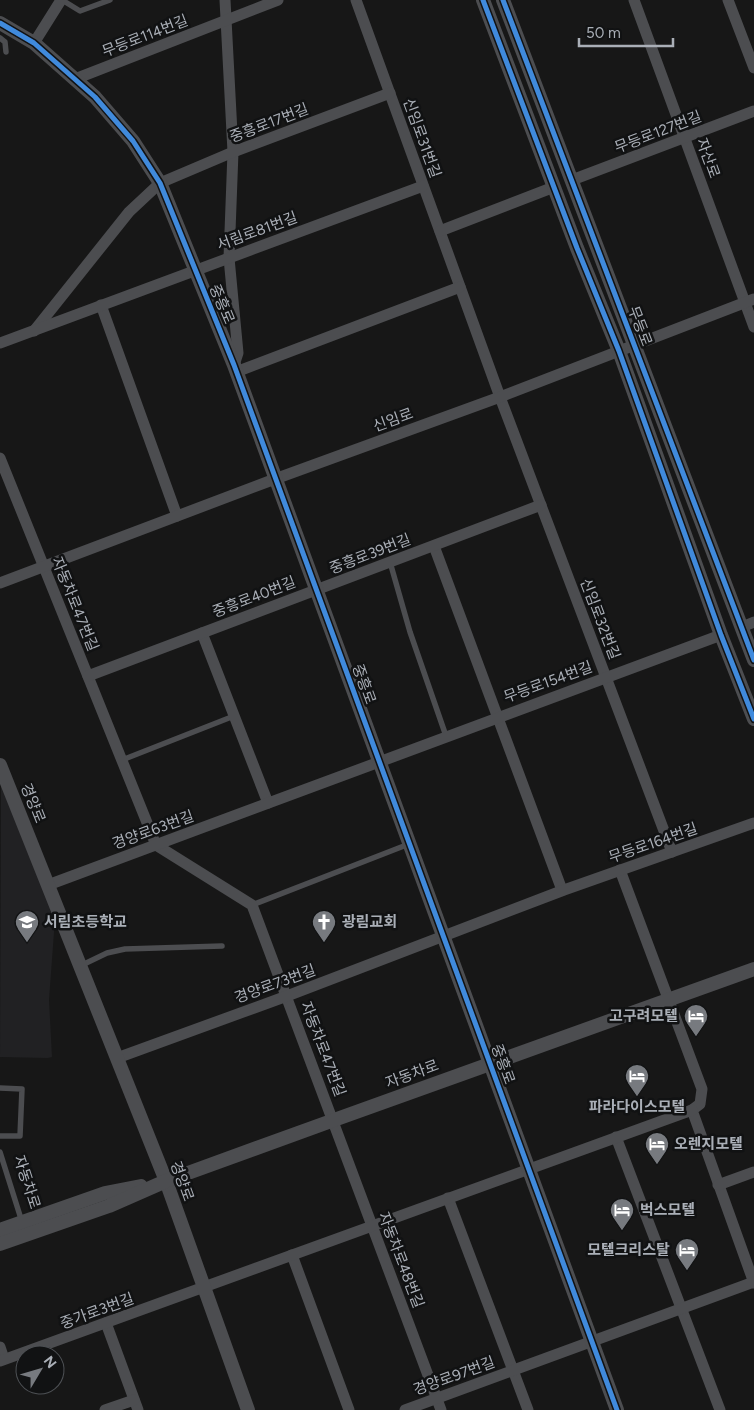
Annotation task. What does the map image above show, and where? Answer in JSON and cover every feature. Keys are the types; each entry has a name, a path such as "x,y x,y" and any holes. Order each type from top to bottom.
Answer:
{"street":[{"path":"34,43 62,0"},
{"path":"225,0 234,152 229,258 238,353 235,368"},
{"name":"무등로114번길","path":"75,78 278,0"},
{"name":"신임로31번길","path":"356,0 500,397"},
{"name":"무등로","path":"483,0 619,351 721,635 754,718"},
{"name":"무등로","path":"503,0 634,345 748,625 754,660"},
{"name":"자산로","path":"634,0 684,138 750,301 754,327"},
{"path":"728,0 754,68"},
{"name":"중흥로","path":"0,23 34,43 75,78 117,122 160,183 235,368 617,1410"},
{"name":"중흥로17번길","path":"160,183 234,152 390,94"},
{"name":"무등로127번길","path":"572,180 754,111"},
{"path":"34,330 129,212 160,183"},
{"name":"서림로81번길","path":"0,343 423,186"},
{"path":"440,232 554,187"},
{"path":"235,368 343,331 460,287"},
{"name":"신임로","path":"0,584 275,479 500,397 750,301"},
{"path":"101,306 177,516"},
{"name":"신임로32번길","path":"500,397 672,852"},
{"name":"자동차로47번길","path":"0,458 156,845"},
{"name":"중흥로39번길","path":"316,590 541,505"},
{"name":"중흥로39번길","path":"434,546 469,638"},
{"name":"중흥로40번길","path":"88,676 316,590"},
{"name":"중흥로40번길","path":"202,633 234,716"},
{"name":"무등로154번길","path":"379,761 721,635"},
{"name":"무등로154번길","path":"469,638 562,890"},
{"path":"234,716 268,803"},
{"name":"경양로63번길","path":"48,884 379,761"},
{"name":"경양로","path":"0,765 166,1181 248,1410"},
{"name":"무등로164번길","path":"443,935 562,890 754,823"},
{"path":"156,845 252,905"},
{"path":"620,870 670,999 702,1089 700,1104 692,1110 754,1283"},
{"name":"자동차로47번길","path":"252,905 334,1120"},
{"name":"경양로73번길","path":"117,1058 287,996 443,935"},
{"name":"자동차로","path":"0,1244 109,1206 166,1181 752,969"},
{"name":"중가로3번길","path":"2,1360 692,1110"},
{"name":"자동차로48번길","path":"334,1120 441,1410"},
{"path":"616,1137 720,1410"},
{"path":"718,1185 754,1172"},
{"name":"자동차로","path":"0,1230 104,1193 166,1181"},
{"name":"경양로97번길","path":"448,1198 528,1410"},
{"path":"292,1256 348,1410"},
{"name":"경양로97번길","path":"405,1410 592,1340 754,1283"},
{"path":"105,1410 136,1405 106,1323"},
{"path":"0,1347 2,1360"}],"lane":[{"path":"62,0 80,11 110,0"},
{"path":"225,21 231,0"},
{"path":"0,38 5,42 6,52"},
{"path":"390,562 410,632 446,736"},
{"path":"122,760 234,716"},
{"path":"252,905 409,844"},
{"path":"80,966 107,953 124,949 222,946"},
{"name":"자동차로","path":"0,1088 22,1089 20,1136 0,1136"},
{"name":"자동차로","path":"0,1152 22,1222"}],"shaded area":[{"name":"서림초등학교","path":"1,784 55,919 49,1000 52,1057 48,1058 0,1057"}],"cycle path":[{"path":"483,0 577,248 619,351 721,635 754,719"},
{"path":"503,0 754,660"},
{"path":"0,23 34,43 95,97 133,141 160,183 234,365 617,1410"}],"place":[{"name":"서림초등학교","path":"27,943"},
{"name":"광림교회","path":"324,943"},
{"name":"고구려모텔","path":"696,1037"},
{"name":"파라다이스모텔","path":"637,1097"},
{"name":"오렌지모텔","path":"657,1165"},
{"name":"벅스모텔","path":"622,1231"},
{"name":"모텔크리스탈","path":"687,1271"}]}
